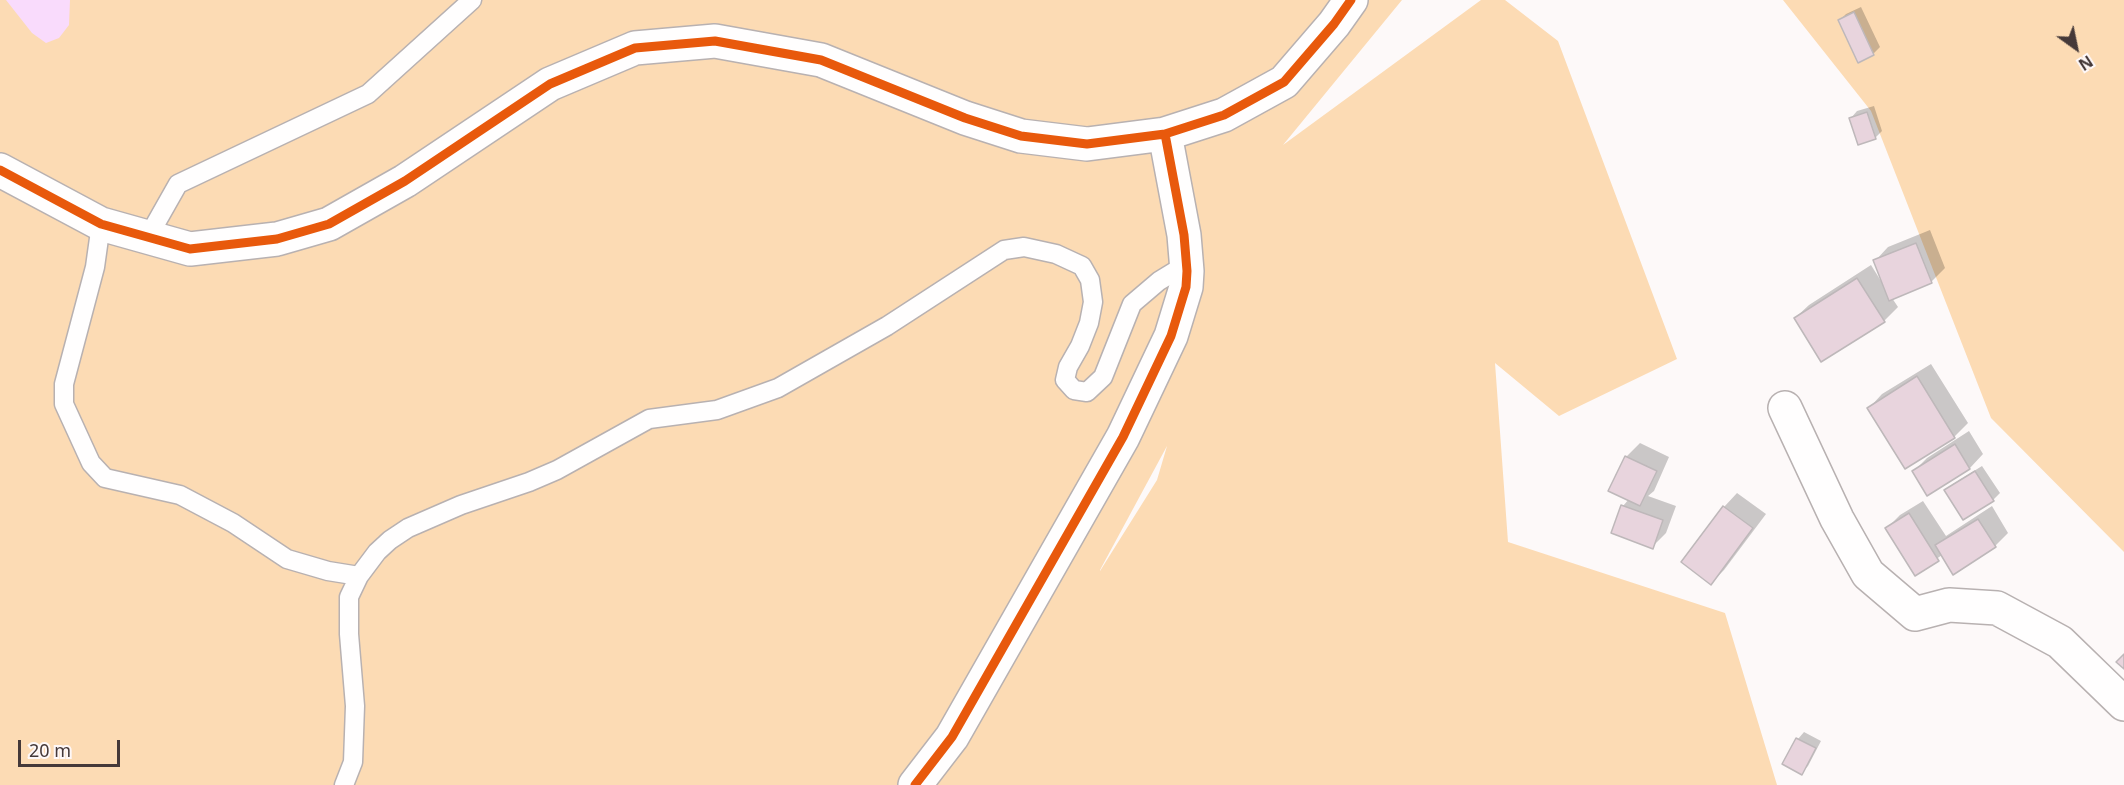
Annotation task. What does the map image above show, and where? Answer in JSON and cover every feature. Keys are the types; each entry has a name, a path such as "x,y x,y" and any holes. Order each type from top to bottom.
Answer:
{"street":[{"path":"0,170 101,224 190,249 277,239 329,225 405,181 550,84 635,48 715,41 820,60 965,118 1021,136 1087,144 1166,134 1224,115 1284,82 1334,24 1351,0"},
{"path":"915,785 952,737 1123,437 1171,336 1186,287 1187,271 1184,235 1166,134"},
{"path":"1785,408 1837,519 1868,574 1915,614 1949,605 1997,608 2060,642 2124,704"}],"lane":[{"path":"148,237 178,184 368,94 472,0"},
{"path":"101,224 95,267 64,384 63,404 91,463 105,478 180,495 232,523 287,559 328,571 359,576"},
{"path":"344,785 353,762 355,706 349,634 349,597 359,576 390,540 429,518 557,470 649,419 717,410 778,388 887,326 1004,250 1024,247 1056,254 1082,266 1090,280 1093,302 1089,323 1068,367 1065,380 1074,390 1087,392 1103,377 1132,304 1159,281 1177,270 1187,271"}],"shaded area":[{"path":"0,0 1402,0 1283,145 1481,0 1505,0 1558,41 1677,359 1559,416 1495,363 1508,542 1725,613 1777,785 0,785","holes":["1167,446 1157,480 1100,571"]},
{"path":"6,0 70,0 69,25 59,38 46,43 32,33"},
{"path":"1783,0 2124,0 2124,552 1991,418 1871,111"}],"building":[{"path":"1854,12 1874,55 1858,63 1838,20"},
{"path":"1867,112 1876,139 1858,145 1849,118"},
{"path":"1916,243 1932,283 1889,301 1873,260"},
{"path":"1857,278 1885,322 1821,362 1794,318"},
{"path":"1917,376 1955,438 1905,469 1867,408"},
{"path":"1955,444 1970,469 1927,496 1912,471"},
{"path":"1625,456 1657,471 1640,506 1608,491"},
{"path":"1975,471 1994,501 1963,520 1944,490"},
{"path":"1621,505 1663,520 1653,549 1611,533"},
{"path":"1723,506 1753,528 1711,585 1681,562"},
{"path":"1909,513 1939,561 1915,576 1885,528"},
{"path":"1978,519 1996,547 1953,575 1935,545"},
{"path":"2124,654 2124,669 2116,662"},
{"path":"1796,738 1816,748 1802,775 1782,764"}],"cycle path":[{"path":"0,170 101,224 190,249 277,239 329,224 405,181 550,84 635,48 715,41 821,60 965,118 1021,136 1087,144 1165,134 1224,115 1284,82 1334,24 1351,0"},
{"path":"915,785 952,737 1123,437 1171,336 1186,287 1187,271 1184,235 1165,134"}]}
